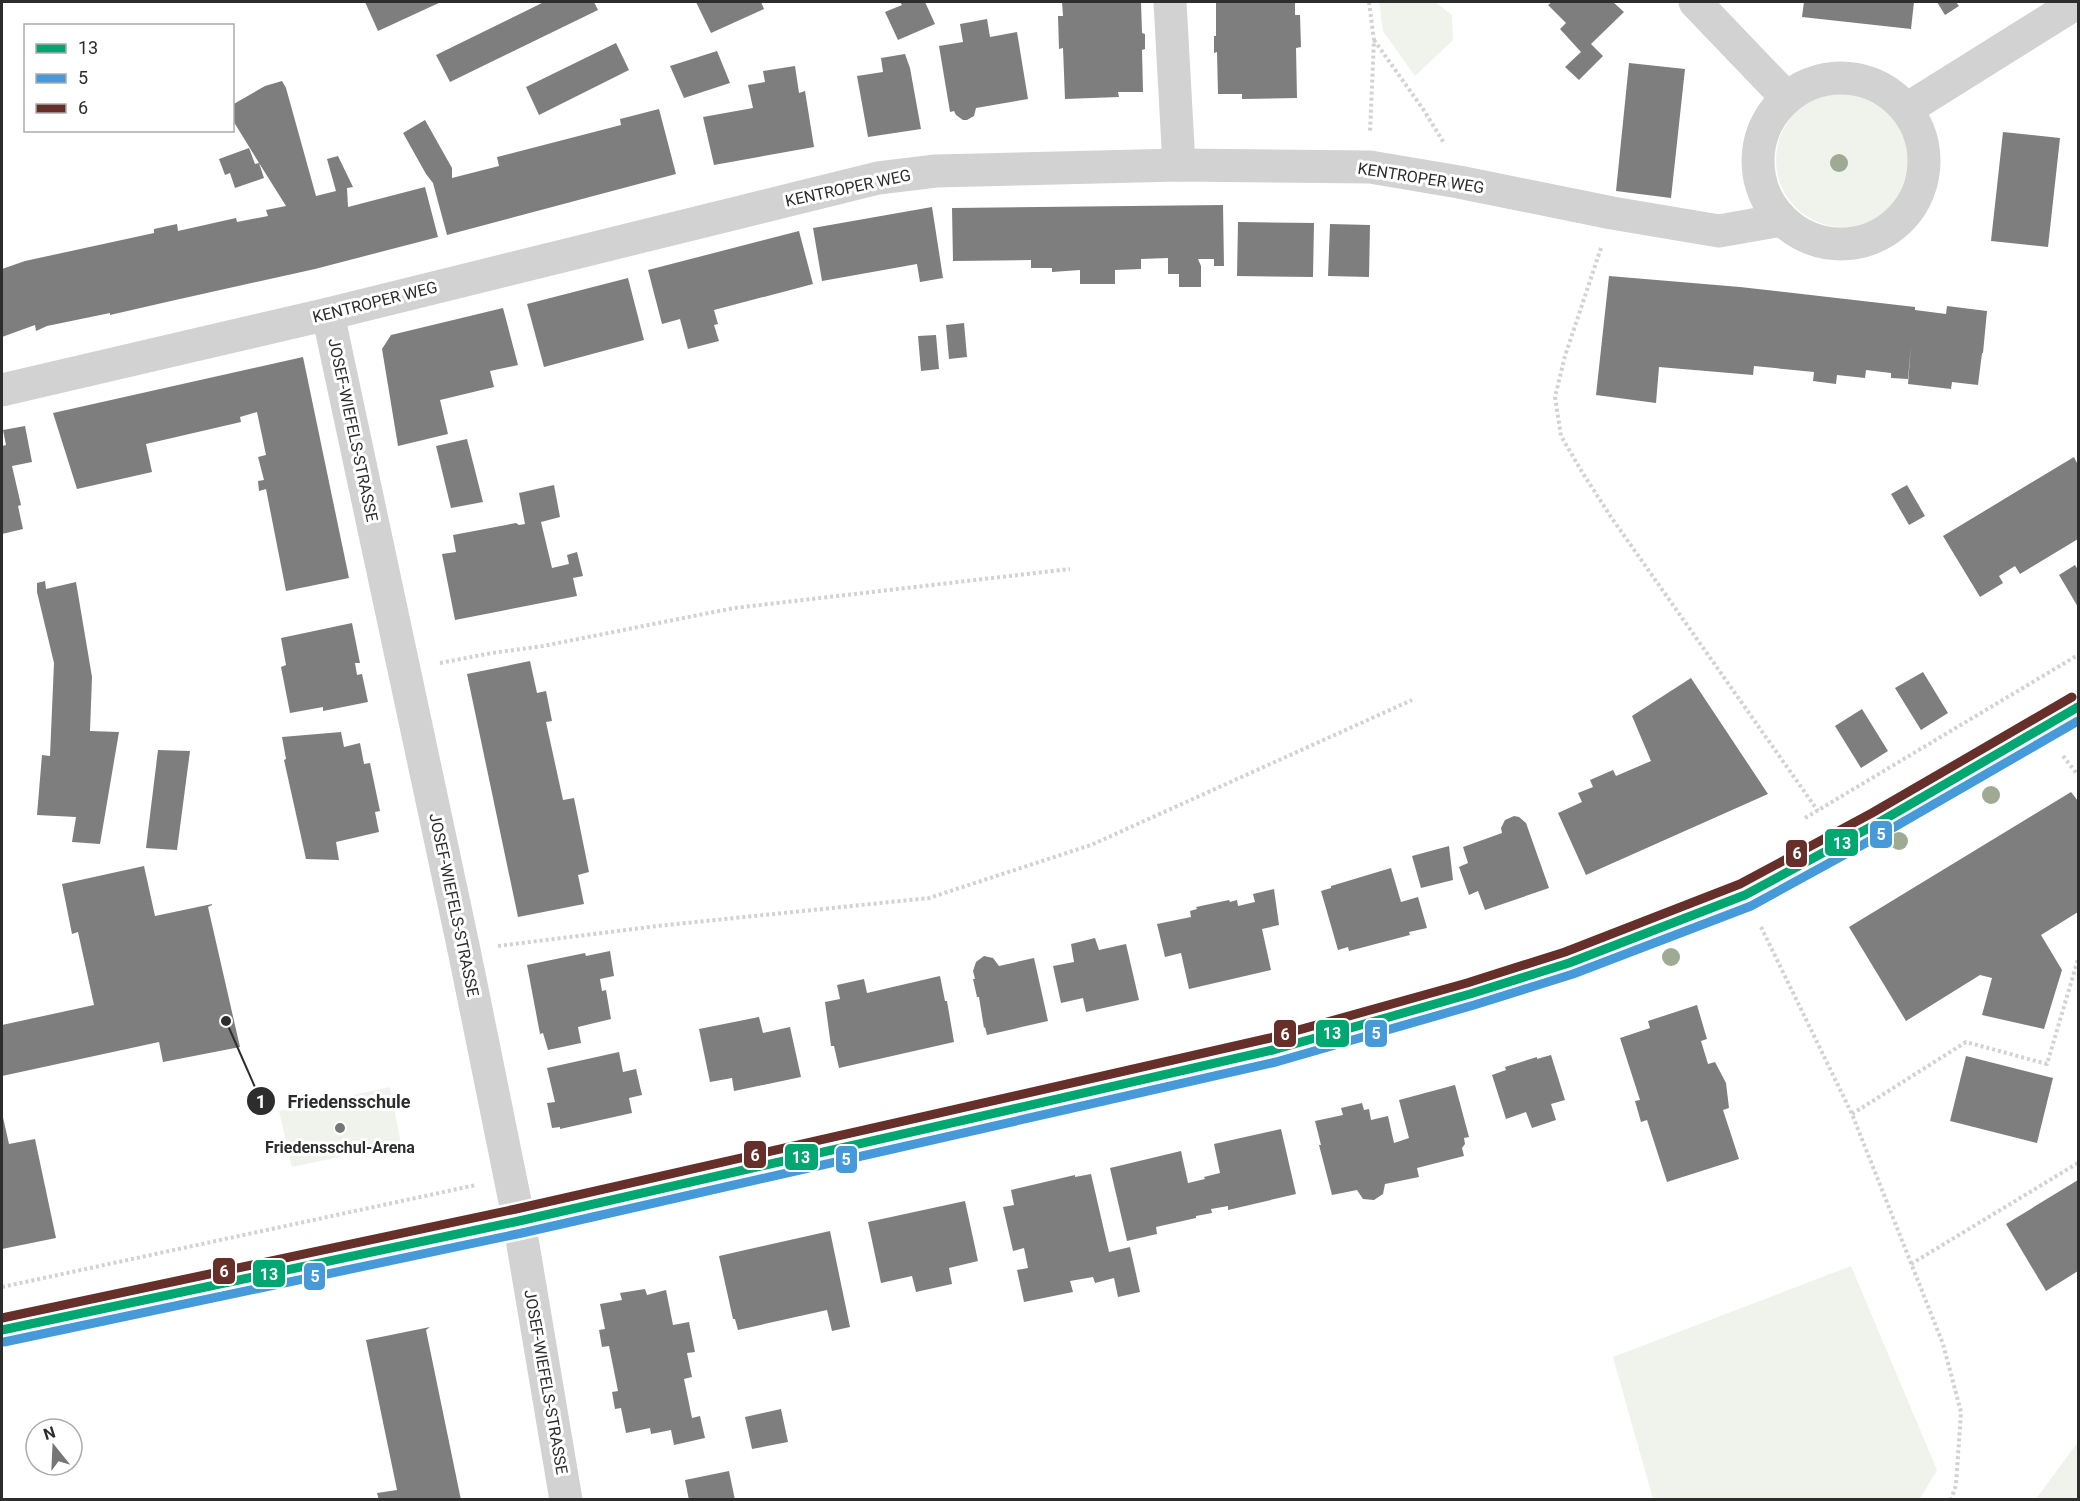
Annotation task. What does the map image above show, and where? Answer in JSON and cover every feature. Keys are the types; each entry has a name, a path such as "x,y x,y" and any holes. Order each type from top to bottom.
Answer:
{"street":[{"path":"1170,2 1179,165"},
{"path":"1695,2 1786,97"},
{"path":"1907,109 2079,2"},
{"path":"1842,77 1863,80 1884,88 1907,109 1922,139 1925,161 1922,181 1915,199 1904,216 1871,239 1851,243 1828,243 1807,237 1781,220 1762,187 1758,165 1760,143 1767,121 1786,97 1798,88 1820,80 1842,77"},
{"name":"KENTROPER WEG","path":"2,390 328,314 878,178 936,171 1179,165 1370,167 1719,231 1781,220"},
{"name":"JOSEF-WIEFELS-STRASSE","path":"328,314 464,950 519,1221 566,1500"},
{"path":"2,1330 519,1221 1273,1050 1470,994 1558,966 1745,895 1878,824 2079,707"}],"path":[{"path":"1369,2 1374,40 1370,167"},
{"path":"1374,40 1423,109 1448,150 1459,182"},
{"path":"1612,213 1565,356 1555,397 1561,435 1611,517 1818,811 2079,655"},
{"path":"404,669 543,646 734,608 1070,569"},
{"path":"464,950 657,926 929,898 1091,845 1413,700"},
{"path":"2058,750 2079,776"},
{"path":"1745,895 1852,1114 1943,1344 1961,1412 1956,1485 1951,1500"},
{"path":"1852,1114 1966,1042 2047,1064 2079,959"},
{"path":"1911,1264 2079,1163"},
{"path":"2,1287 510,1177"}],"shaded area":[{"path":"1379,2 1435,2 1452,15 1453,40 1415,76 1383,31"},
{"path":"1843,93 1869,98 1890,113 1905,134 1910,160 1905,186 1890,207 1869,222 1843,227 1817,222 1796,207 1781,186 1776,160 1781,134 1796,113 1817,98"},
{"name":"Friedensschul-Arena","path":"390,1087 401,1144 292,1167 279,1111"},
{"path":"1851,1266 1937,1470 1920,1499 1653,1499 1613,1357"},
{"path":"2078,1442 2078,1499 2036,1499"}],"building":[{"path":"365,2 441,2 378,31"},
{"path":"544,2 594,2 598,10 450,82 436,55"},
{"path":"696,2 761,2 764,9 711,33"},
{"path":"900,2 925,2 935,24 898,40 885,12 902,5"},
{"path":"1062,2 1141,2 1142,33 1145,34 1145,49 1142,50 1143,92 1118,92 1119,97 1065,99 1063,48 1059,49 1058,16 1063,16"},
{"path":"1216,2 1295,2 1295,15 1300,15 1301,47 1296,48 1297,98 1242,99 1242,94 1218,94 1217,52 1214,53"},
{"path":"1552,2 1613,2 1624,12 1591,44 1603,56 1579,80 1565,67 1581,52 1560,29 1566,23 1548,5"},
{"path":"1804,2 1914,2 1911,29 1802,17"},
{"path":"1937,2 1956,2 1959,6 1945,15"},
{"path":"987,19 990,37 1017,32 1028,99 976,108 974,116 963,120 954,111 950,112 939,46 963,42 960,24"},
{"path":"616,43 629,70 539,115 526,87"},
{"path":"717,51 730,83 684,98 670,66"},
{"path":"905,54 910,68 921,129 868,137 857,76 883,72 881,58"},
{"path":"1629,63 1685,69 1671,198 1616,191"},
{"path":"795,66 799,93 805,91 814,147 714,165 703,117 753,108 748,85 765,82 763,71"},
{"path":"282,81 286,88 316,196 336,191 327,159 338,156 353,187 347,188 348,207 425,187 438,237 315,269 110,315 110,313 47,326 36,331 35,325 2,337 2,269 25,261 154,233 154,229 177,224 178,231 236,218 237,222 268,216 266,210 286,206 234,122 234,104 265,86"},
{"path":"659,109 676,174 447,235 433,183 403,133 425,120 452,168 452,178 499,166 497,157 621,125 620,119"},
{"path":"2003,132 2060,138 2048,247 1991,241"},
{"path":"249,148 255,164 259,163 264,178 235,188 230,173 225,175 219,159"},
{"path":"1223,205 1224,266 1214,266 1214,259 1198,259 1201,266 1201,287 1179,287 1179,274 1168,274 1168,258 1141,259 1141,269 1115,270 1115,284 1080,284 1080,270 1052,272 1052,268 1031,268 1031,260 953,261 952,208"},
{"path":"932,207 943,278 920,282 917,264 822,281 813,228"},
{"path":"1238,222 1314,223 1313,277 1237,276"},
{"path":"1330,224 1370,225 1369,277 1328,276"},
{"path":"799,231 813,284 714,310 718,324 714,325 719,341 688,349 680,319 662,324 648,270"},
{"path":"1609,276 1740,287 1915,307 1915,310 1946,314 1947,306 1987,311 1978,385 1952,382 1951,389 1908,384 1911,345 1908,379 1891,378 1891,373 1866,370 1865,378 1837,375 1836,384 1813,381 1814,372 1754,366 1753,375 1659,367 1656,403 1596,395"},
{"path":"628,278 644,340 544,367 527,304"},
{"path":"503,308 518,365 490,371 494,387 440,400 448,434 398,446 382,349 391,335"},
{"path":"964,323 967,357 949,359 946,325"},
{"path":"936,335 939,369 921,371 918,336"},
{"path":"303,357 349,578 286,591 266,489 259,491 258,481 264,480 258,457 266,455 257,412 240,417 241,422 146,444 152,472 77,489 53,413"},
{"path":"25,426 32,462 12,466 21,505 18,506 23,529 2,534 2,446 6,445 3,430"},
{"path":"467,439 483,502 451,508 436,446"},
{"path":"2074,457 2078,465 2078,539 2020,574 2015,566 1999,576 2003,583 1980,597 1943,536"},
{"path":"554,485 560,517 541,522 552,568 569,564 567,555 577,552 583,576 573,578 577,596 455,620 442,554 456,552 453,535 516,523 525,524 519,493"},
{"path":"1907,485 1925,516 1909,525 1891,494"},
{"path":"2075,565 2078,570 2078,607 2059,575"},
{"path":"45,581 46,589 76,582 92,677 90,731 119,732 100,844 72,842 76,817 37,815 42,755 50,756 54,663 37,592 37,583"},
{"path":"352,623 360,663 355,663 357,675 362,674 368,702 323,711 323,707 290,713 281,667 286,665 281,638"},
{"path":"530,661 537,693 546,691 552,721 546,722 563,800 574,798 589,872 578,875 584,904 518,917 467,674"},
{"path":"1923,672 1948,713 1921,730 1895,688"},
{"path":"1691,678 1768,794 1586,875 1558,813 1582,802 1578,793 1593,787 1590,780 1613,770 1616,776 1651,761 1632,716"},
{"path":"1862,709 1888,751 1861,768 1835,726"},
{"path":"341,732 344,747 360,743 364,764 370,763 380,811 375,812 379,832 336,842 339,860 306,859 284,760 286,759 282,737"},
{"path":"158,750 190,751 177,850 146,848"},
{"path":"2071,792 2078,801 2078,912 2041,935 2062,970 2044,1029 1982,1015 1992,978 1980,975 1906,1021 1849,927"},
{"path":"1514,816 1526,823 1549,888 1485,910 1478,891 1469,895 1459,867 1468,863 1463,847 1502,833 1501,828 1505,820"},
{"path":"1449,846 1453,880 1421,888 1412,856"},
{"path":"144,866 155,916 212,904 208,907 240,1047 163,1062 159,1042 2,1076 2,1025 94,1005 78,932 72,934 62,884"},
{"path":"1391,868 1401,902 1418,897 1427,928 1409,932 1410,935 1349,951 1348,947 1338,950 1321,891"},
{"path":"1274,889 1279,925 1262,929 1271,970 1189,989 1181,953 1165,957 1157,924 1191,917 1190,911 1197,909 1196,907 1229,900 1230,902 1237,900 1238,906 1255,902 1253,894"},
{"path":"1095,938 1099,950 1126,944 1139,1000 1086,1012 1083,998 1061,1003 1053,966 1074,962 1071,944"},
{"path":"610,951 614,976 600,979 602,991 606,990 611,1019 578,1027 581,1043 548,1050 543,1033 540,1034 527,965 585,953 586,956"},
{"path":"984,956 993,958 999,966 1034,958 1048,1021 987,1035 973,979 975,979 973,971 976,962"},
{"path":"940,976 954,1042 839,1068 834,1046 831,1046 825,1002 840,999 837,985 864,979 867,993"},
{"path":"1697,1005 1707,1039 1701,1041 1708,1064 1715,1062 1726,1083 1729,1108 1723,1110 1739,1159 1667,1182 1647,1120 1641,1122 1635,1101 1640,1100 1620,1038 1650,1028 1648,1021"},
{"path":"759,1017 763,1033 790,1027 801,1077 734,1091 732,1078 710,1082 699,1029"},
{"path":"619,1052 623,1072 636,1069 642,1095 629,1098 632,1113 560,1129 560,1127 552,1128 547,1103 555,1102 547,1068"},
{"path":"1551,1055 1565,1100 1551,1104 1556,1120 1532,1128 1526,1112 1506,1119 1492,1075 1506,1070 1505,1067"},
{"path":"1966,1056 2053,1078 2037,1143 1950,1121"},
{"path":"1455,1085 1469,1137 1464,1138 1465,1144 1462,1148 1464,1156 1417,1168 1419,1177 1385,1184 1383,1194 1374,1200 1363,1199 1357,1190 1332,1195 1315,1121 1343,1115 1341,1108 1362,1103 1364,1110 1369,1109 1371,1120 1388,1116 1394,1143 1409,1138 1399,1100"},
{"path":"2,1113 9,1144 35,1139 56,1238 2,1249"},
{"path":"1281,1129 1296,1194 1228,1210 1228,1206 1211,1209 1212,1213 1156,1227 1157,1234 1127,1241 1110,1168 1181,1151 1188,1183 1220,1173 1214,1144"},
{"path":"1091,1174 1109,1252 1130,1247 1140,1292 1118,1297 1114,1278 1095,1283 1093,1277 1070,1281 1073,1292 1024,1302 1017,1270 1028,1268 1024,1248 1013,1251 1003,1207 1014,1205 1011,1190 1075,1175 1075,1177"},
{"path":"2078,1180 2078,1271 2046,1291 2006,1224"},
{"path":"965,1201 978,1261 949,1268 952,1284 916,1292 912,1276 881,1283 868,1222"},
{"path":"830,1231 850,1327 832,1331 827,1310 738,1330 735,1319 733,1319 719,1256"},
{"path":"645,1289 647,1295 666,1290 673,1325 689,1322 695,1352 687,1353 692,1377 684,1379 692,1418 700,1416 705,1438 674,1445 671,1430 651,1434 650,1428 626,1433 621,1408 615,1409 612,1392 618,1391 609,1346 602,1347 599,1330 605,1329 600,1304 622,1300 620,1293"},
{"path":"430,1327 426,1330 461,1500 379,1500 377,1493 397,1490 366,1340"},
{"path":"781,1409 788,1442 752,1449 745,1417"},
{"path":"729,1471 735,1500 689,1500 685,1480"}],"transit line":[{"name":"6","path":"2,1318 516,1209 1270,1038 1467,983 1565,952 1740,884 1872,813 2072,697"},
{"name":"13","path":"2,1330 519,1221 1273,1050 1470,994 1569,963 1745,895 1878,823 2078,707"},
{"name":"5","path":"4,1342 522,1233 1276,1062 1474,1005 1573,974 1751,906 1884,833 2078,721"}],"place":[{"name":"Friedensschule","path":"226,1021"},
{"name":"Friedensschul-Arena","path":"340,1128"}]}
